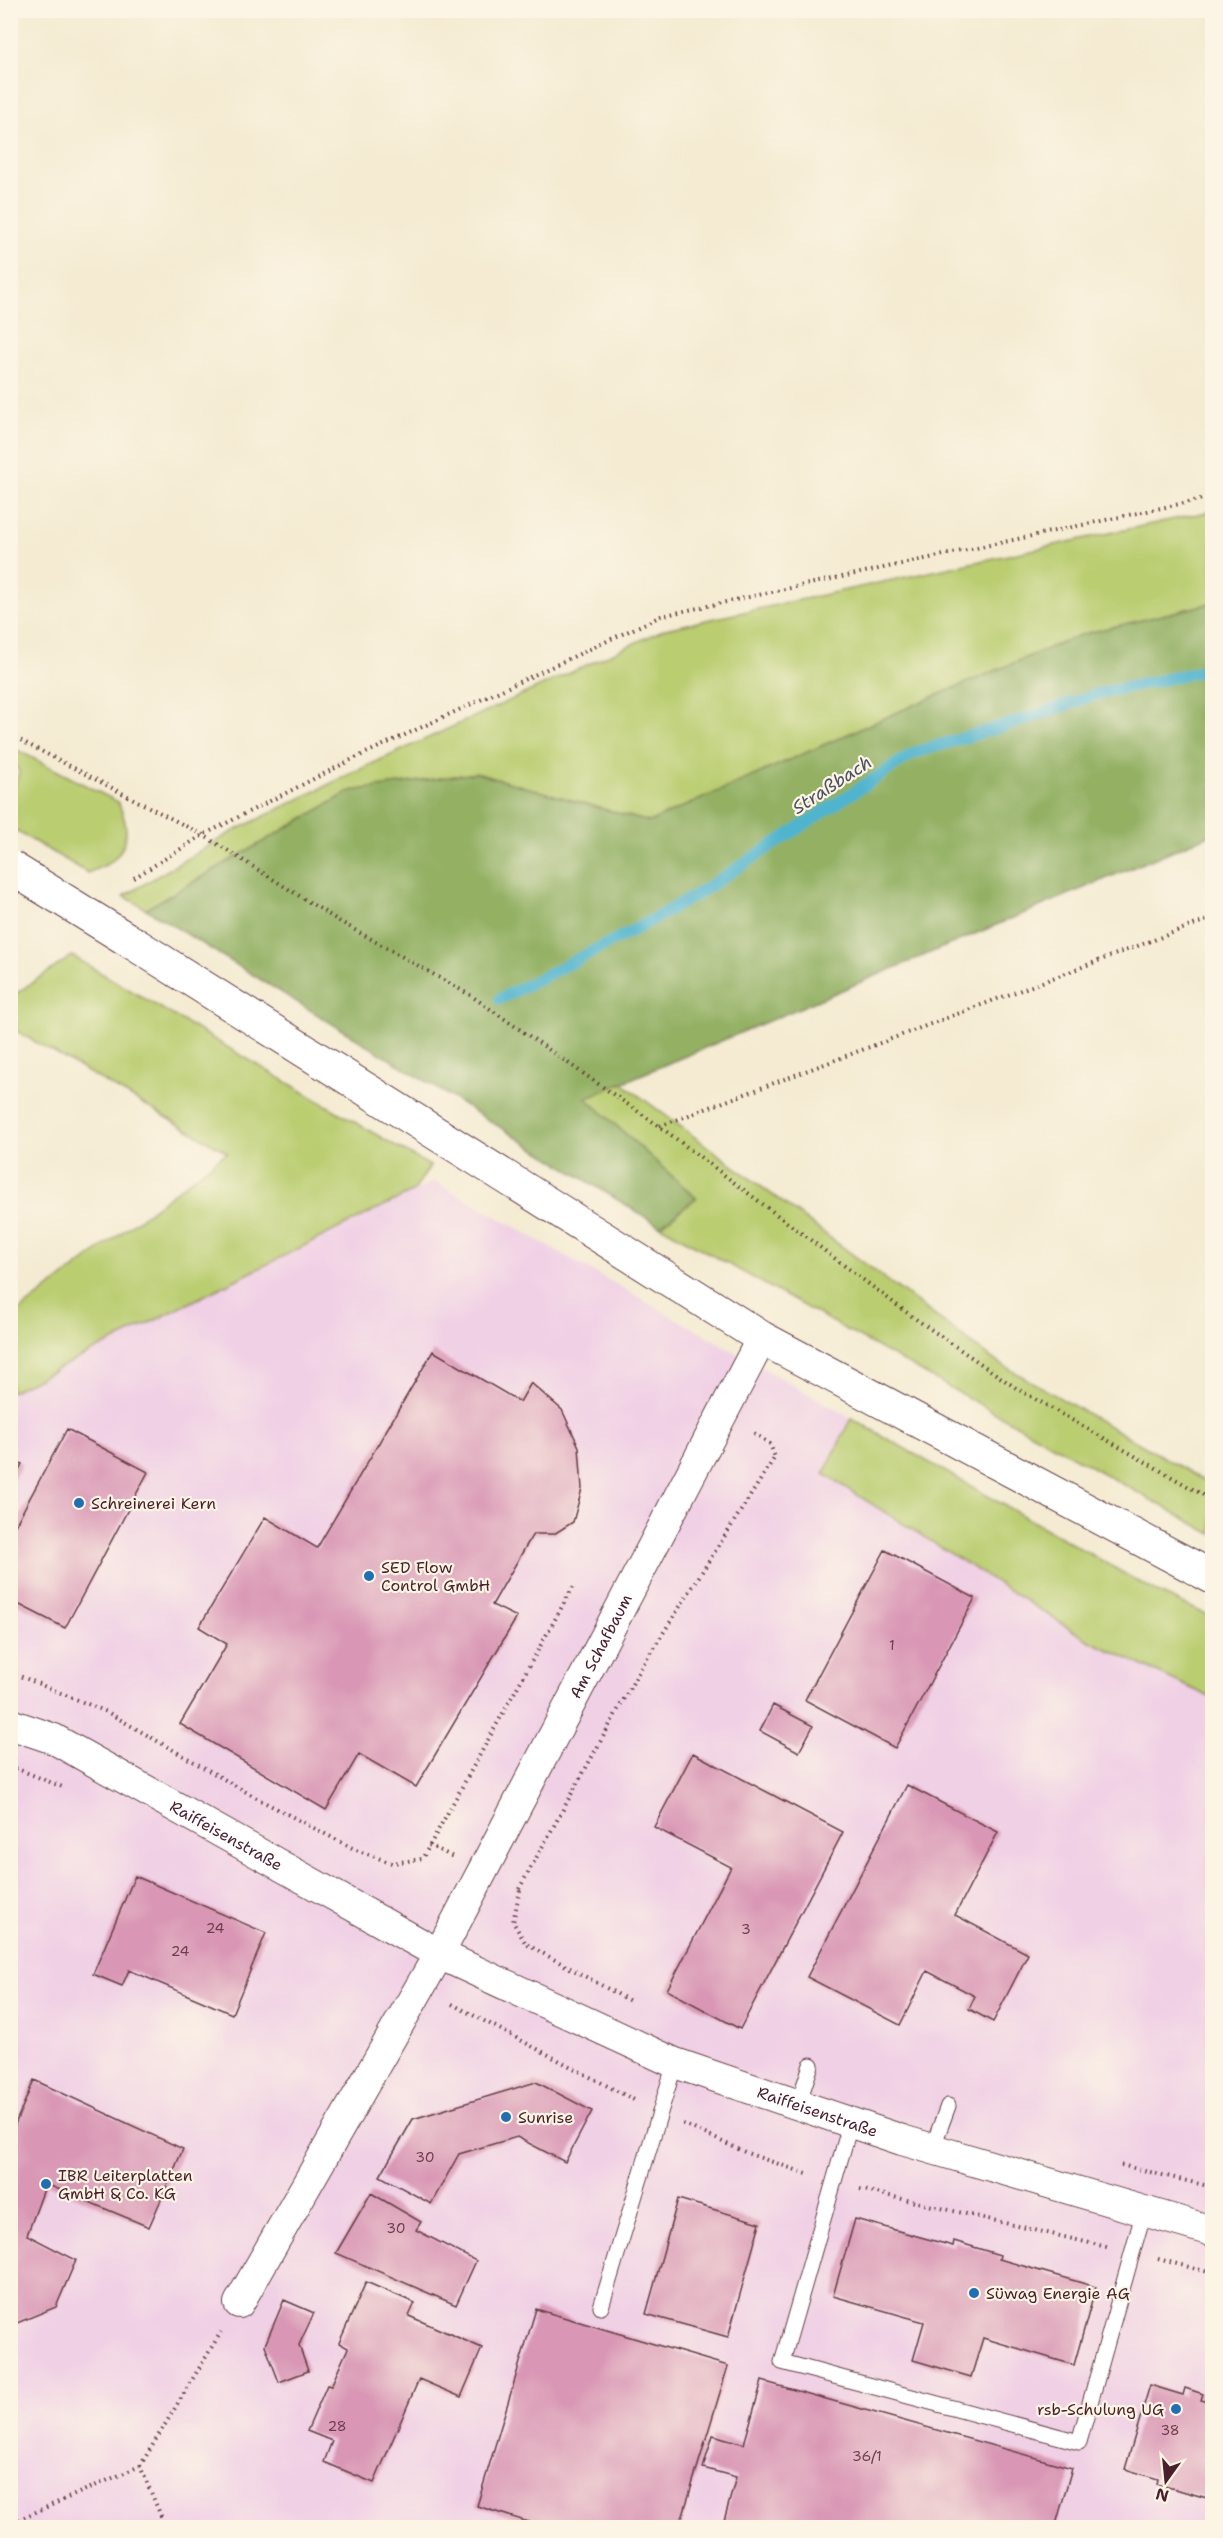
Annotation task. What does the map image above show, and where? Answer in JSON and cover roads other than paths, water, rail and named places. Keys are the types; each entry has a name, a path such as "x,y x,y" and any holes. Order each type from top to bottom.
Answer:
{"main road":[{"path":"10,867 762,1338 1212,1577"}],"street":[{"name":"Am Schafbaum","path":"439,1954 762,1338"},
{"name":"Raiffeisenstraße","path":"10,1724 54,1739 439,1954 675,2063 932,2149 1212,2231"},
{"path":"239,2303 439,1954"}],"lane":[{"path":"601,2307 675,2063"},
{"path":"798,2104 811,2065"},
{"path":"932,2149 948,2106"},
{"path":"851,2122 782,2362 1079,2442 1144,2211"}],"waterway":[{"name":"Straßbach","path":"500,999 640,927 696,895 914,753 1017,722 1101,693 1212,669"}],"place":[{"name":"Schreinerei Kern","path":"79,1503"},
{"name":"SED Flow Control GmbH","path":"369,1576"},
{"name":"Sunrise","path":"506,2117"},
{"name":"IBR Leiterplatten GmbH & Co. KG","path":"46,2184"},
{"name":"Süwag Energie AG","path":"974,2293"},
{"name":"rsb-Schulung UG","path":"1176,2409"}]}
